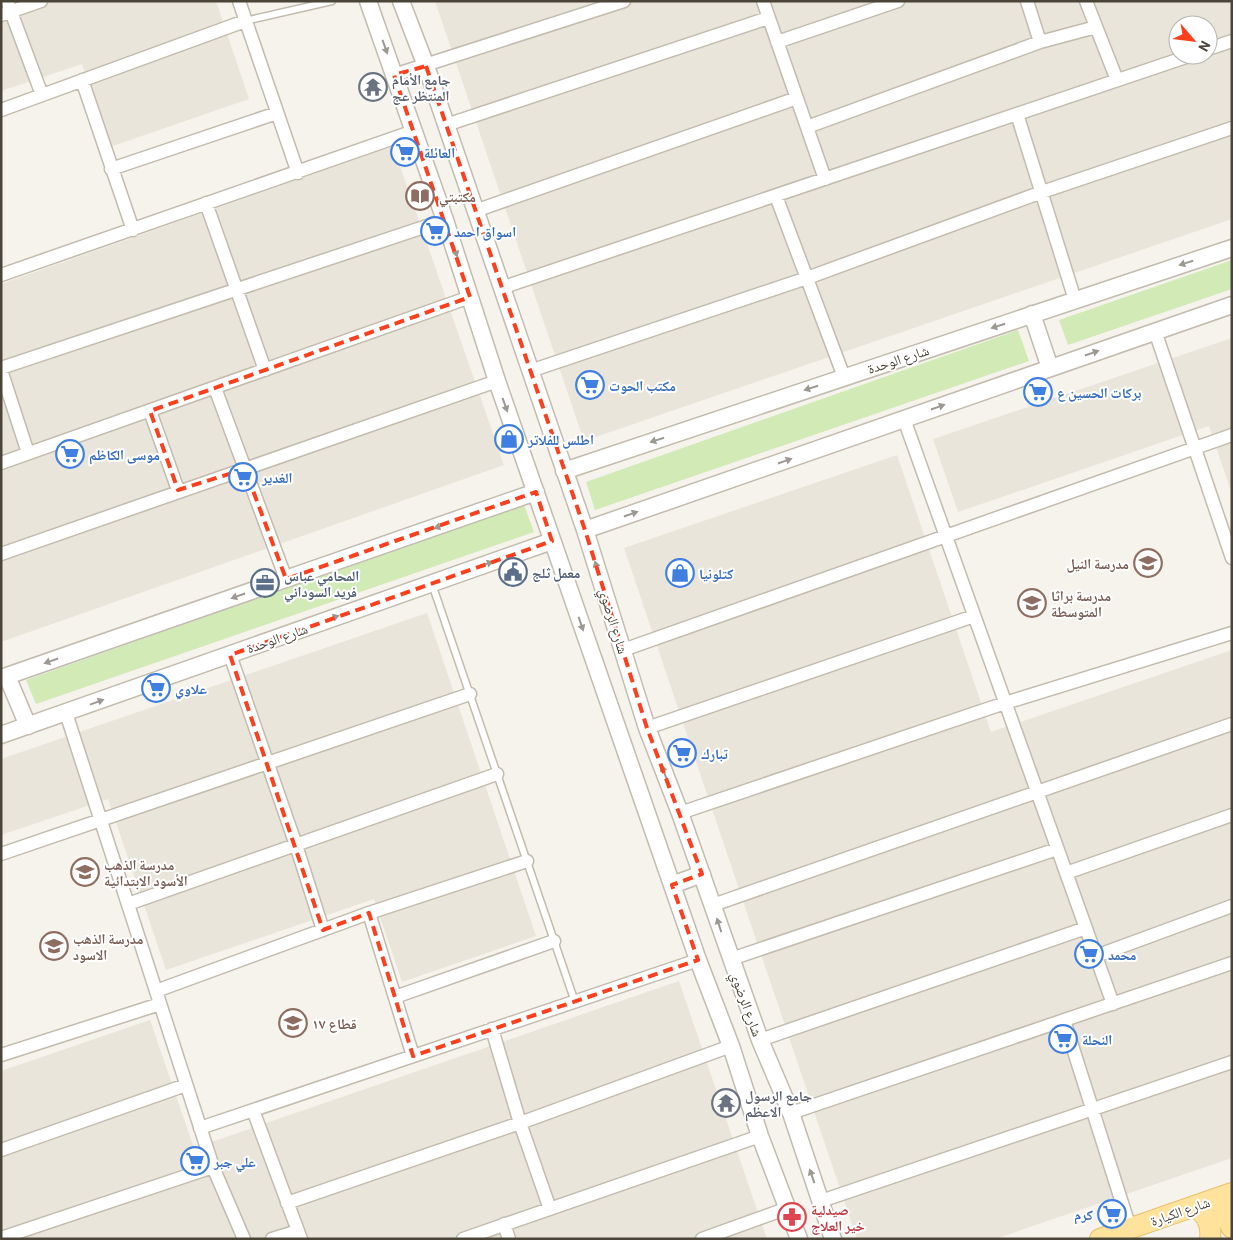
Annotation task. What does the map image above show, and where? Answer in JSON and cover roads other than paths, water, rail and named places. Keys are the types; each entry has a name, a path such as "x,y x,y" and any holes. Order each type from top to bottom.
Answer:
{"main road":[{"name":"شارع الكيارة","path":"1100,1239 1230,1194"},
{"path":"1230,1194 1224,1213 1232,1228"},
{"path":"1194,1206 1206,1218 1210,1229 1210,1239"},
{"path":"1226,1239 1232,1236"}],"street":[{"path":"41,1 6,9 42,95"},
{"path":"238,1 298,173"},
{"path":"368,1 445,220 497,381 552,541 698,960 731,1046 760,1136 799,1239"},
{"name":"شارع الرضوي","path":"401,1 426,66 585,530 647,728 680,813 760,1040 791,1113 833,1239"},
{"path":"394,75 624,1"},
{"path":"763,1 825,179"},
{"path":"777,42 898,1"},
{"path":"1027,1 1040,42"},
{"path":"1086,1 1117,80"},
{"path":"446,125 768,18"},
{"path":"1,110 245,21"},
{"path":"807,127 1040,42 1096,27"},
{"path":"1218,47 1232,42"},
{"path":"501,288 1168,63"},
{"path":"82,80 132,230"},
{"path":"475,211 796,98"},
{"path":"111,169 277,113"},
{"path":"1017,114 1075,300"},
{"path":"530,371 807,278 1042,192 1232,128"},
{"path":"1,275 414,131"},
{"path":"776,196 844,377"},
{"path":"206,204 265,370"},
{"path":"28,453 5,398 1,369 445,220"},
{"name":"شارع الوحدة","path":"564,471 1232,248"},
{"path":"1,463 470,297"},
{"path":"585,530 1232,305"},
{"path":"1032,314 1050,368"},
{"path":"1155,331 1194,448 1226,523 1232,558"},
{"path":"1,554 178,490 245,469 497,381"},
{"path":"215,388 286,579"},
{"path":"150,411 178,490"},
{"path":"904,419 1113,1004"},
{"path":"623,650 1232,435"},
{"path":"28,726 4,677 536,492"},
{"name":"شارع الوحدة","path":"1,735 552,541"},
{"path":"647,728 974,616"},
{"path":"680,813 1005,702 1232,633"},
{"path":"230,655 296,845 323,930"},
{"path":"1,854 470,694"},
{"path":"66,712 213,1167 244,1239"},
{"path":"713,905 1232,724"},
{"path":"128,904 497,774"},
{"path":"1066,873 1232,815"},
{"path":"731,959 1057,849"},
{"path":"1,1055 158,997 369,913 527,861"},
{"path":"672,885 702,874"},
{"path":"1096,956 1232,906"},
{"path":"369,913 414,1056"},
{"path":"760,1040 1086,928"},
{"path":"395,997 554,941"},
{"path":"200,1128 698,960"},
{"path":"791,1113 1232,963"},
{"path":"1064,1020 1130,1228"},
{"path":"492,1030 520,1123 550,1208"},
{"path":"287,1203 520,1123 731,1046"},
{"path":"821,1201 1232,1062"},
{"path":"1,1150 186,1084"},
{"path":"253,1110 299,1235 272,1239"},
{"path":"463,1239 760,1136"},
{"path":"1,1238 213,1167"},
{"path":"702,1239 788,1208"},
{"path":"504,1224 509,1239"}],"lane":[{"path":"245,21 332,1"},
{"path":"432,583 575,1002"}],"place":[{"name":"جامع الأمام المنتظر عج","path":"373,87"},
{"name":"العائلة","path":"405,152"},
{"name":"مكتبتي","path":"420,196"},
{"name":"اسواق احمد","path":"435,231"},
{"name":"مكتب الحوت","path":"590,385"},
{"name":"بركات الحسين ع","path":"1038,392"},
{"name":"اطلس للفلاتر","path":"509,439"},
{"name":"موسى الكاظم","path":"70,454"},
{"name":"الغدير","path":"243,477"},
{"name":"مدرسة النيل","path":"1148,563"},
{"name":"معمل ثلج","path":"513,572"},
{"name":"كتلونيا","path":"680,573"},
{"name":"المحامي عباس فريد السوداني","path":"265,583"},
{"name":"مدرسة براثا المتوسطة","path":"1032,603"},
{"name":"علاوي","path":"156,688"},
{"name":"تبارك","path":"682,753"},
{"name":"مدرسة الذهب الأسود الابتدائية","path":"85,872"},
{"name":"مدرسة الذهب الاسود","path":"54,946"},
{"name":"محمد","path":"1089,954"},
{"name":"قطاع ١٧","path":"293,1023"},
{"name":"النحلة","path":"1063,1039"},
{"name":"جامع الرسول الاعظم","path":"726,1103"},
{"name":"علي جبر","path":"195,1161"},
{"name":"كرم","path":"1112,1214"},
{"name":"صيدلية خير العلاج","path":"792,1217"}]}
